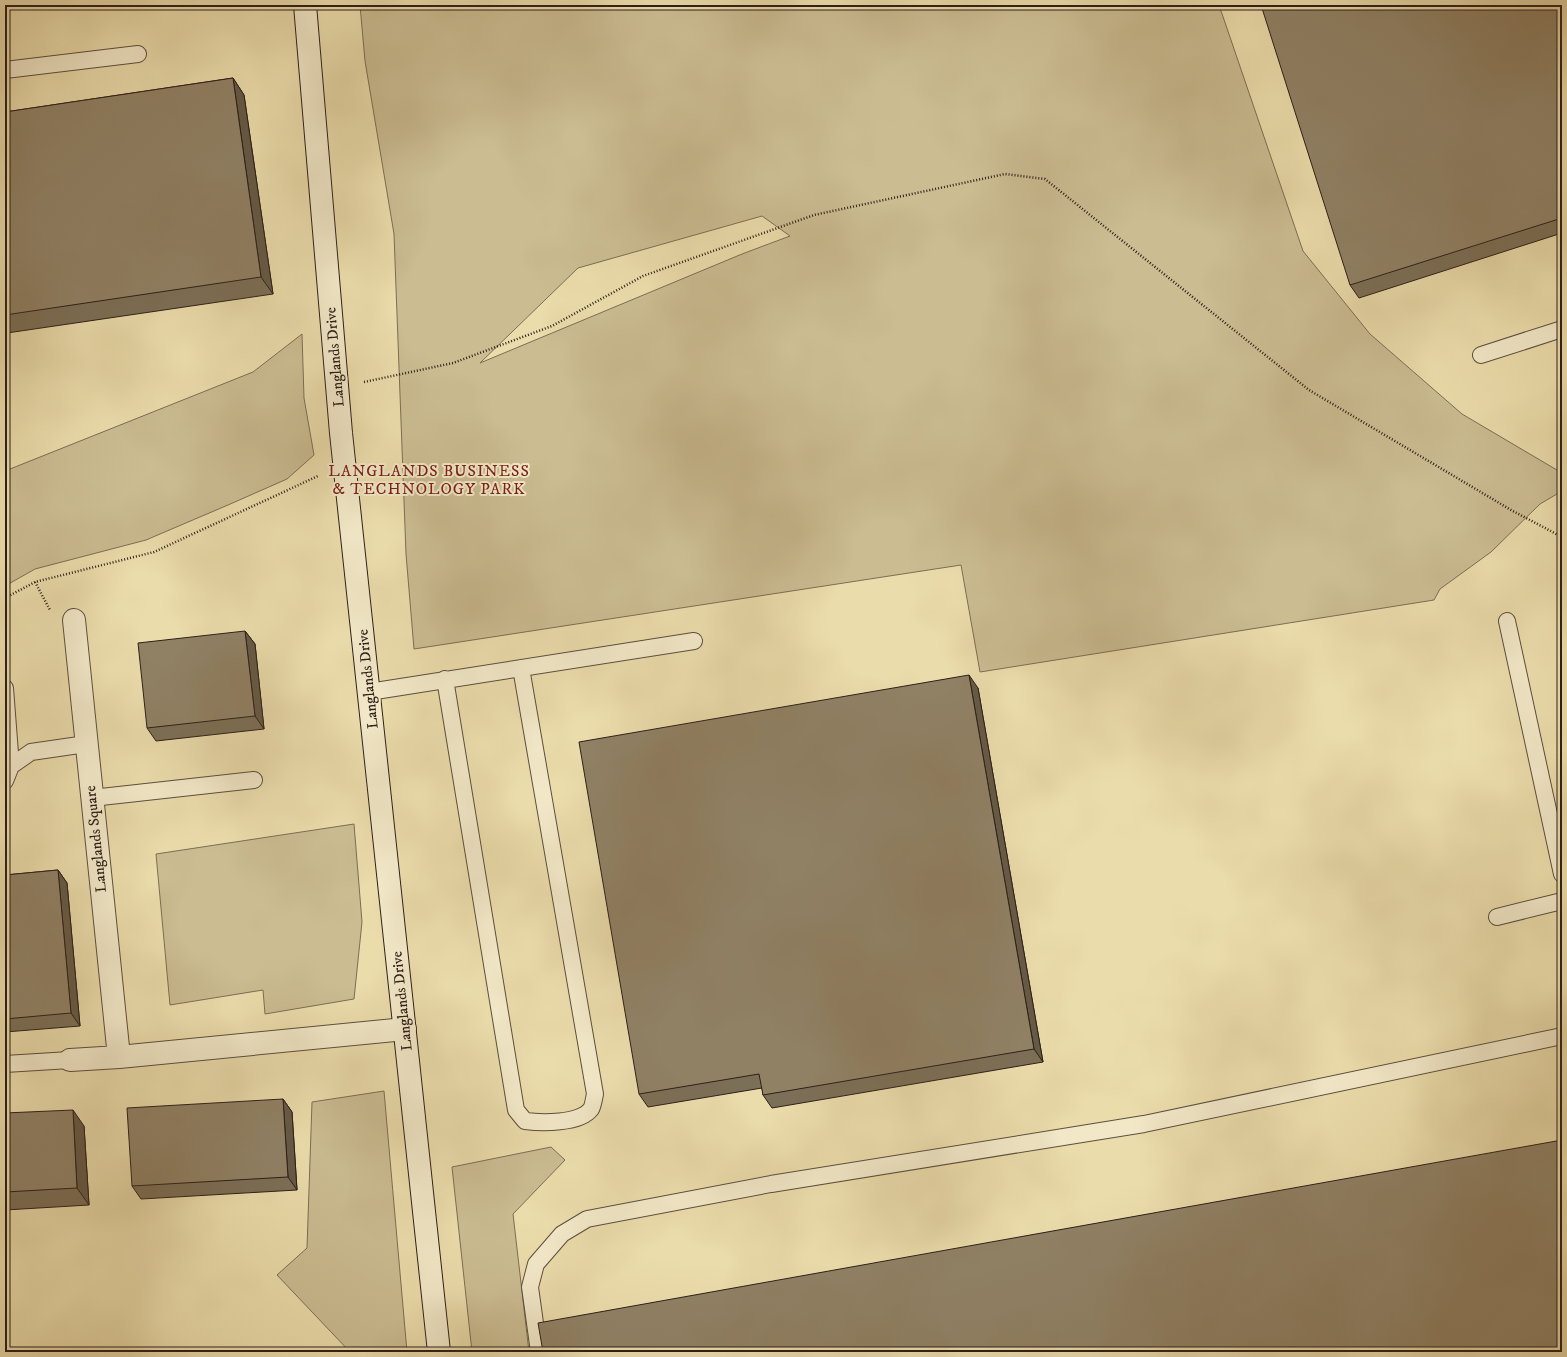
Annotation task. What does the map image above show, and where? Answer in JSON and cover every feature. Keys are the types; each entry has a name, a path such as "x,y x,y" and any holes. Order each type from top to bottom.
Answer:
{"street":[{"name":"Langlands Drive","path":"305,5 341,433 439,1352"},
{"name":"Langlands Square","path":"74,620 119,1057"},
{"path":"70,1060 119,1057 405,1028"}],"lane":[{"path":"5,70 138,54"},
{"path":"1481,355 1562,329"},
{"path":"1508,621 1562,874"},
{"path":"369,692 694,641"},
{"path":"445,680 516,1110 525,1121 544,1124 580,1117 591,1109 595,1094 520,668"},
{"path":"5,688 8,774"},
{"path":"8,774 31,752 86,744"},
{"path":"92,798 254,780"},
{"path":"1497,917 1562,900"},
{"path":"539,1352 530,1287 536,1264 562,1234 587,1219 772,1184 1144,1124 1562,1036"},
{"path":"5,1064 70,1060"}],"path":[{"path":"359,383 460,360 552,326 643,276 814,215 1006,174 1045,179 1309,390 1511,510 1562,537"},
{"path":"5,598 35,582 154,552 320,475"}],"shaded area":[{"path":"360,5 1219,5 1303,251 1370,334 1462,414 1562,473 1562,491 1540,504 1491,552 1440,589 1434,600 980,672 961,565 414,649 406,554 394,234 365,61","holes":["762,216 790,236 742,254 480,363 578,268"]},
{"path":"302,334 304,398 314,455 287,479 146,540 35,569 5,586 5,471 253,372"},
{"path":"354,824 362,922 354,999 265,1014 263,990 170,1005 156,854"},
{"path":"384,1091 407,1352 350,1352 277,1275 307,1248 312,1102"},
{"path":"551,1147 565,1160 513,1214 529,1352 472,1352 452,1167"}],"building":[{"path":"1261,5 1562,5 1562,218 1350,285"},
{"path":"233,78 261,277 5,315 5,112"},
{"path":"245,631 255,716 147,728 138,643"},
{"path":"969,675 1034,1049 763,1095 759,1074 639,1094 579,742"},
{"path":"58,870 71,1013 5,1019 5,875"},
{"path":"283,1099 288,1177 132,1186 127,1108"},
{"path":"73,1110 77,1188 5,1192 5,1113"},
{"path":"1562,1140 1562,1352 543,1352 538,1323"}],"district":[{"name":"LANGLANDS BUSINESS & TECHNOLOGY PARK","path":"429,480"}]}
